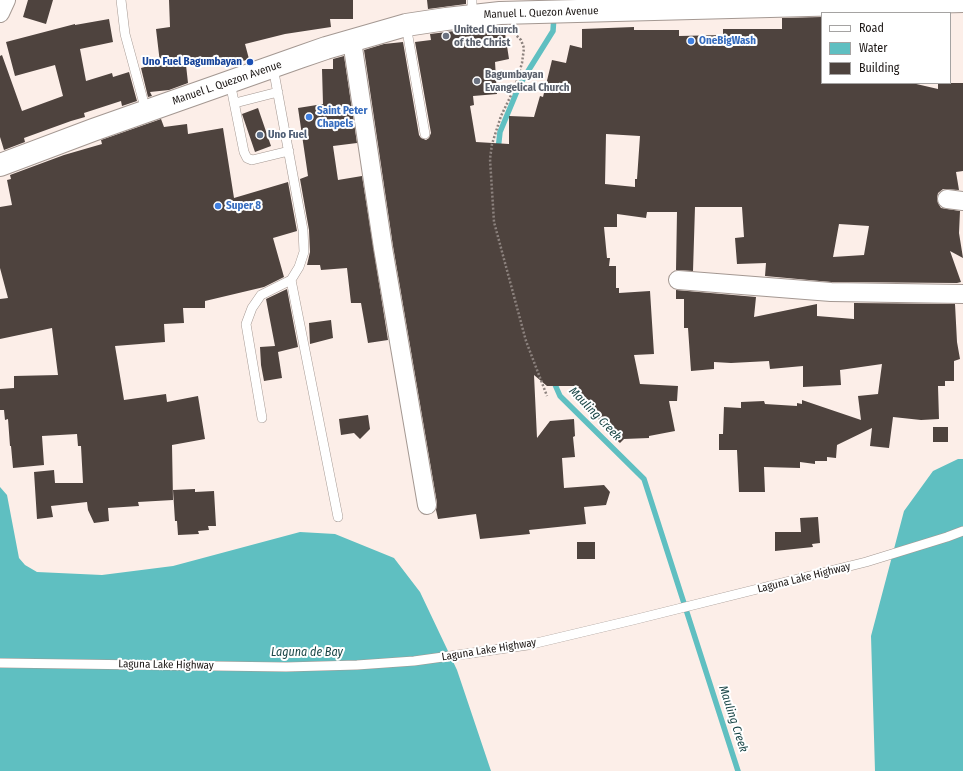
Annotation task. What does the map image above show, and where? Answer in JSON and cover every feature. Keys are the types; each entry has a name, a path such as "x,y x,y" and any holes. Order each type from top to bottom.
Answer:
{"main road":[{"name":"Manuel L. Quezon Avenue","path":"0,165 146,111 352,40 472,8 505,13 605,7 963,1"}],"street":[{"path":"0,13 6,0"},
{"path":"352,40 383,248 427,505"},
{"path":"678,280 831,292 963,294"}],"lane":[{"path":"121,0 125,34 146,111"},
{"path":"406,25 426,134"},
{"path":"262,418 246,324 252,308 261,295 291,280 300,267 304,252 303,230 273,67"},
{"path":"230,82 244,152 247,158 252,160 288,151"},
{"path":"235,103 278,92"},
{"path":"291,280 338,517"},
{"name":"Laguna Lake Highway","path":"0,663 286,667 407,662 528,645 866,562 947,538 963,531"}],"path":[{"path":"505,13 508,27 521,40 524,48 522,63 515,87 501,116 492,144 490,159 494,222 526,341 547,396"}],"water":[{"path":"958,459 963,459 963,771 875,771 871,636 904,511 933,471"},
{"name":"Laguna de Bay","path":"0,487 7,495 19,558 25,565 37,572 102,575 173,566 300,532 335,534 394,558 420,592 457,670 491,771 0,771"}],"building":[{"path":"28,0 53,0 46,24 23,17"},
{"path":"169,0 353,0 353,19 330,19 331,27 285,34 245,44 249,59 226,67 225,61 221,62 218,55 186,65 188,83 169,90 150,92 152,96 148,97 141,68 160,63 156,29 170,27"},
{"path":"427,0 466,0 466,4 428,9"},
{"path":"821,17 821,84 916,84 938,89 938,84 963,83 963,171 956,172 959,190 943,189 938,193 937,198 941,208 960,211 959,233 963,258 950,251 961,282 831,282 765,276 766,263 737,264 735,238 744,237 742,207 695,207 693,271 676,270 677,212 647,212 646,218 617,214 617,227 604,227 607,258 610,258 609,266 616,266 616,288 619,288 619,293 650,291 654,354 634,355 640,384 678,386 677,401 669,401 675,431 649,436 649,438 624,439 620,443 604,429 604,424 571,396 579,386 547,386 534,375 537,438 550,421 574,419 575,436 573,437 575,457 562,458 564,488 604,485 610,492 606,505 584,507 586,524 529,530 530,534 480,539 476,514 438,519 436,510 437,503 393,246 364,50 384,44 403,42 419,135 421,138 426,140 429,138 431,133 415,42 431,40 430,34 487,27 487,35 505,33 509,59 495,62 497,94 473,96 474,105 470,106 476,142 509,144 509,116 534,117 540,96 543,97 552,60 566,63 570,45 582,48 582,29 634,27 634,30 679,30 679,36 723,35 723,29 782,29 782,18","holes":["606,134 640,136 637,179 635,179 635,187 605,184","839,224 869,226 864,255 833,257"]},
{"path":"109,19 113,42 80,49 86,81 112,73 113,77 129,72 137,101 122,106 121,101 84,113 85,117 24,138 25,142 4,150 0,137 0,56 2,55 22,111 63,96 55,65 15,76 6,42 75,24"},
{"path":"344,56 357,143 333,146 338,180 362,176 388,340 368,343 361,303 351,303 347,268 321,270 320,265 307,265 310,252 309,230 300,179 308,176 298,108 323,104 322,69 333,69 333,59"},
{"path":"258,108 271,146 255,152 242,114"},
{"path":"161,119 164,127 187,124 188,134 223,128 234,198 288,182 297,231 273,238 284,277 264,287 205,301 205,308 183,308 184,323 164,324 165,342 115,346 124,400 166,394 167,402 198,396 205,439 172,445 173,500 138,502 139,506 108,508 109,521 94,523 88,510 87,502 51,506 53,517 37,519 34,472 54,470 55,483 83,483 81,446 78,446 77,434 42,436 44,465 13,468 8,419 5,420 4,410 0,410 0,389 14,388 14,376 58,375 52,328 0,339 0,299 8,298 0,268 0,207 12,205 7,180 11,179 10,175 64,155 102,144 101,140"},
{"path":"287,289 298,347 278,352 282,378 264,381 260,347 275,346 266,299"},
{"path":"676,290 756,297 754,317 817,304 817,316 854,319 854,303 955,304 957,342 960,359 954,361 954,381 945,381 945,386 938,386 939,419 921,420 893,417 889,448 870,446 872,428 837,445 836,458 827,457 827,461 815,461 815,464 800,462 800,468 764,467 765,492 739,492 737,450 719,450 719,434 723,434 724,407 741,408 741,402 764,401 765,404 797,406 797,403 802,404 802,400 861,420 858,396 878,394 882,364 840,370 841,385 803,387 803,366 770,369 769,361 731,363 714,362 714,369 691,371 688,328 684,328 684,299 676,299"},
{"path":"331,320 333,338 310,344 309,323"},
{"path":"368,415 370,429 360,439 354,433 341,435 339,419"},
{"path":"933,427 948,427 948,442 933,442"},
{"path":"195,489 195,492 214,491 216,526 208,526 209,530 198,531 199,534 178,535 177,521 175,521 173,490"},
{"path":"818,517 820,543 812,544 813,547 775,551 775,532 801,532 800,518"},
{"path":"577,542 595,542 595,559 577,559"}],"waterway":[{"name":"Mauling Creek","path":"498,150 500,132 520,84 553,31 554,16"},
{"name":"Mauling Creek","path":"553,380 560,396 644,479 738,771"}],"place":[{"name":"United Church of the Christ","path":"446,36"},
{"name":"OneBigWash","path":"691,41"},
{"name":"Uno Fuel Bagumbayan","path":"250,62"},
{"name":"Bagumbayan Evangelical Church","path":"477,81"},
{"name":"Saint Peter Chapels","path":"309,117"},
{"name":"Uno Fuel","path":"260,135"},
{"name":"Super 8","path":"218,206"}]}
